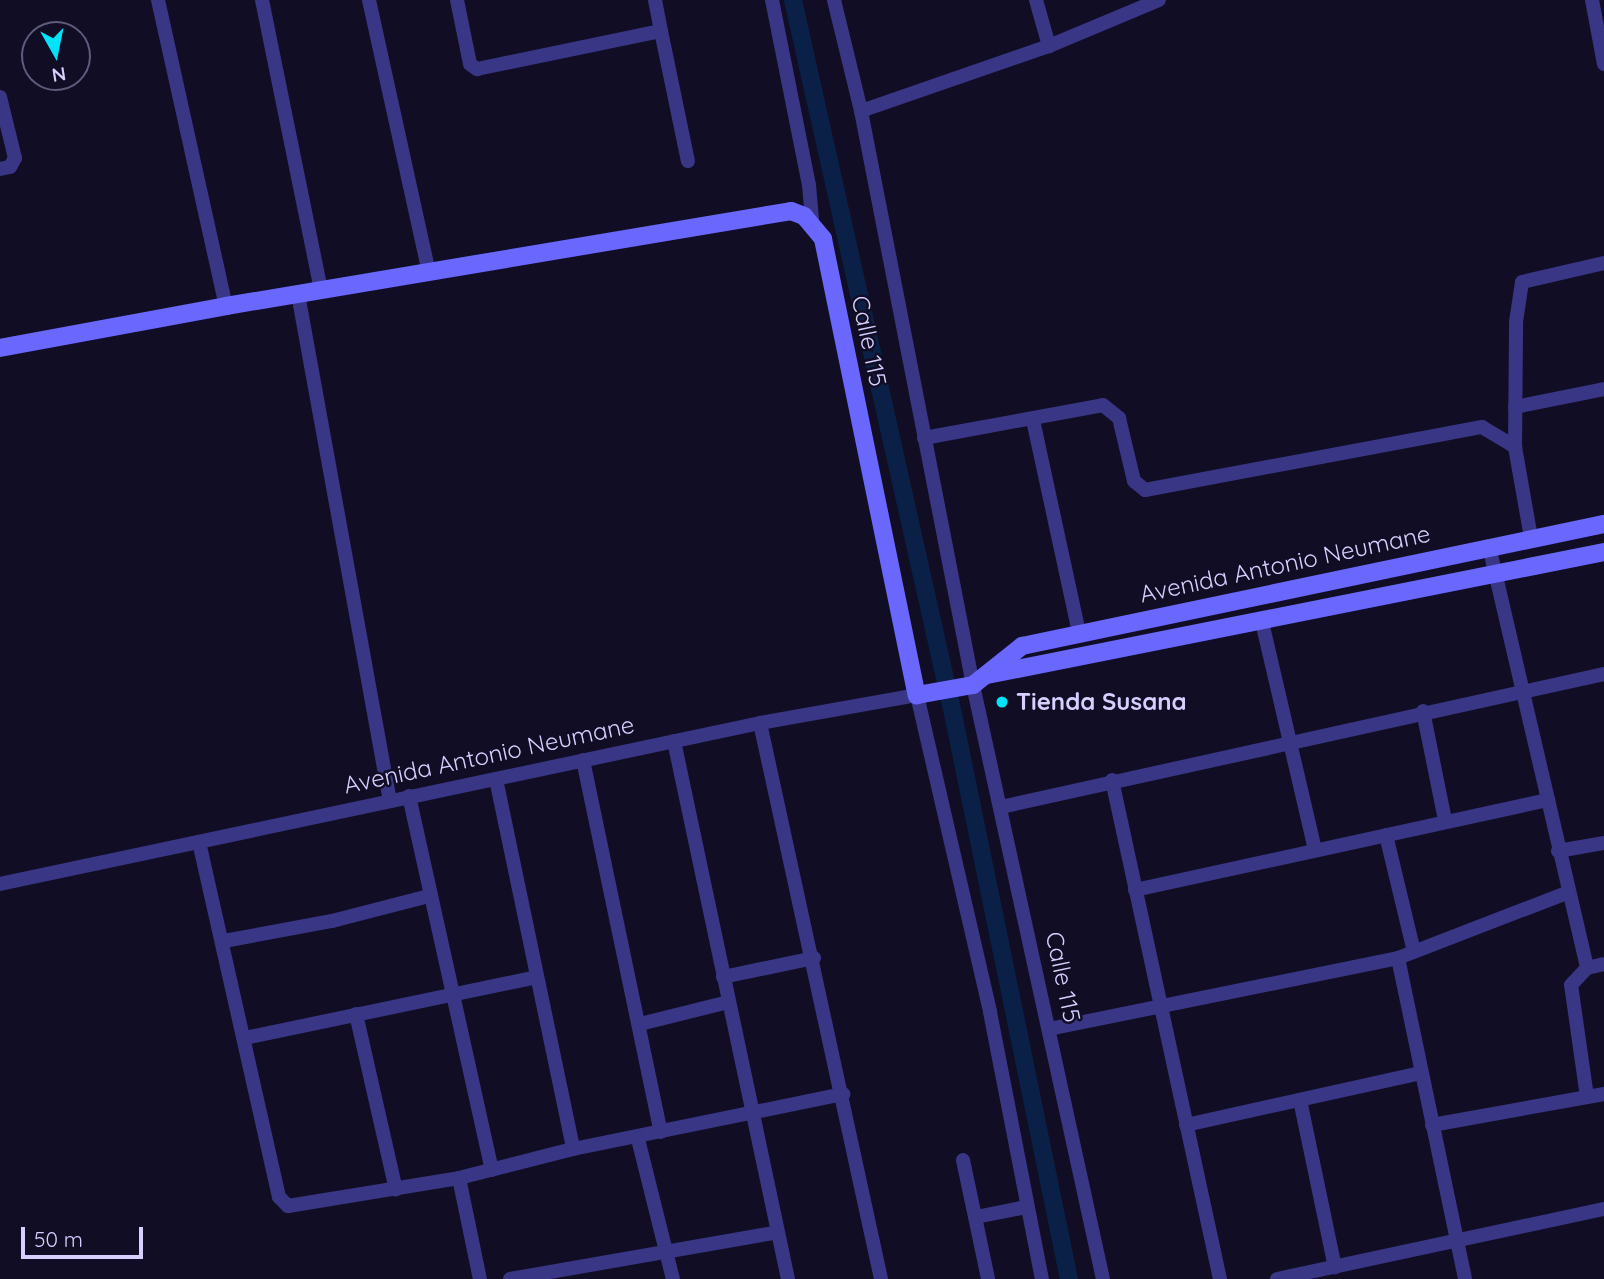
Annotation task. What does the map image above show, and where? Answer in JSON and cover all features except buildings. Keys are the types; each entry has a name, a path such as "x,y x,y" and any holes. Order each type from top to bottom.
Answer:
{"street":[{"path":"159,0 226,306"},
{"path":"262,0 321,290"},
{"path":"369,0 429,274"},
{"path":"457,0 470,64 477,69 661,31"},
{"path":"655,0 688,161"},
{"name":"Calle 115","path":"772,0 809,185 812,223 823,239 922,695"},
{"name":"Calle 115","path":"834,0 861,111 924,438 1000,807 1103,1279"},
{"path":"1036,0 1049,46"},
{"path":"861,111 1049,46 1159,0"},
{"path":"1592,0 1604,64"},
{"path":"0,97 15,158 10,167 0,169"},
{"path":"1,344 791,211 812,223"},
{"path":"1531,538 1514,447 1521,282 1604,263"},
{"path":"298,294 390,801"},
{"path":"1515,407 1604,388"},
{"path":"924,438 1033,420 1087,404 1110,408 1119,418 1134,481 1145,490 1482,427 1514,447"},
{"path":"1033,420 1079,633"},
{"name":"Avenida Antonio Neumane","path":"976,682 1007,653 1022,646 1604,524"},
{"path":"1489,546 1499,575 1558,851 1587,968"},
{"name":"Avenida Antonio Neumane","path":"0,884 760,723 922,695 1604,552"},
{"path":"1262,622 1315,850"},
{"path":"1000,807 1423,711 1604,674"},
{"path":"922,695 990,1013 1042,1279"},
{"path":"1423,711 1445,821"},
{"path":"760,723 814,958 881,1279"},
{"path":"674,741 728,1002 755,1111 788,1279"},
{"path":"583,760 662,1132"},
{"path":"496,779 573,1149"},
{"path":"1112,780 1220,1279"},
{"path":"409,796 450,992 492,1170"},
{"path":"1135,890 1548,800"},
{"path":"1386,835 1414,952"},
{"path":"199,842 224,941 279,1197 288,1206 303,1206 459,1178 573,1149 638,1139 755,1111 843,1094"},
{"path":"1558,851 1604,843"},
{"path":"1049,1029 1398,958 1569,892"},
{"path":"224,941 332,921 429,896"},
{"path":"723,977 814,958"},
{"path":"1398,958 1465,1279"},
{"path":"1587,1097 1570,993 1574,980 1587,968 1604,964"},
{"path":"245,1038 450,992 537,977"},
{"path":"640,1024 728,1002"},
{"path":"356,1014 396,1190"},
{"path":"1185,1125 1420,1073"},
{"path":"1432,1125 1604,1094"},
{"path":"1300,1100 1335,1267"},
{"path":"638,1139 673,1279"},
{"path":"962,1160 988,1279"},
{"path":"459,1178 480,1279"},
{"path":"975,1217 1026,1207"},
{"path":"1277,1279 1604,1209"},
{"path":"510,1279 575,1274 778,1232"}],"waterway":[{"path":"793,0 953,714 1069,1279"}],"place":[{"name":"Tienda Susana","path":"1002,702"}]}
